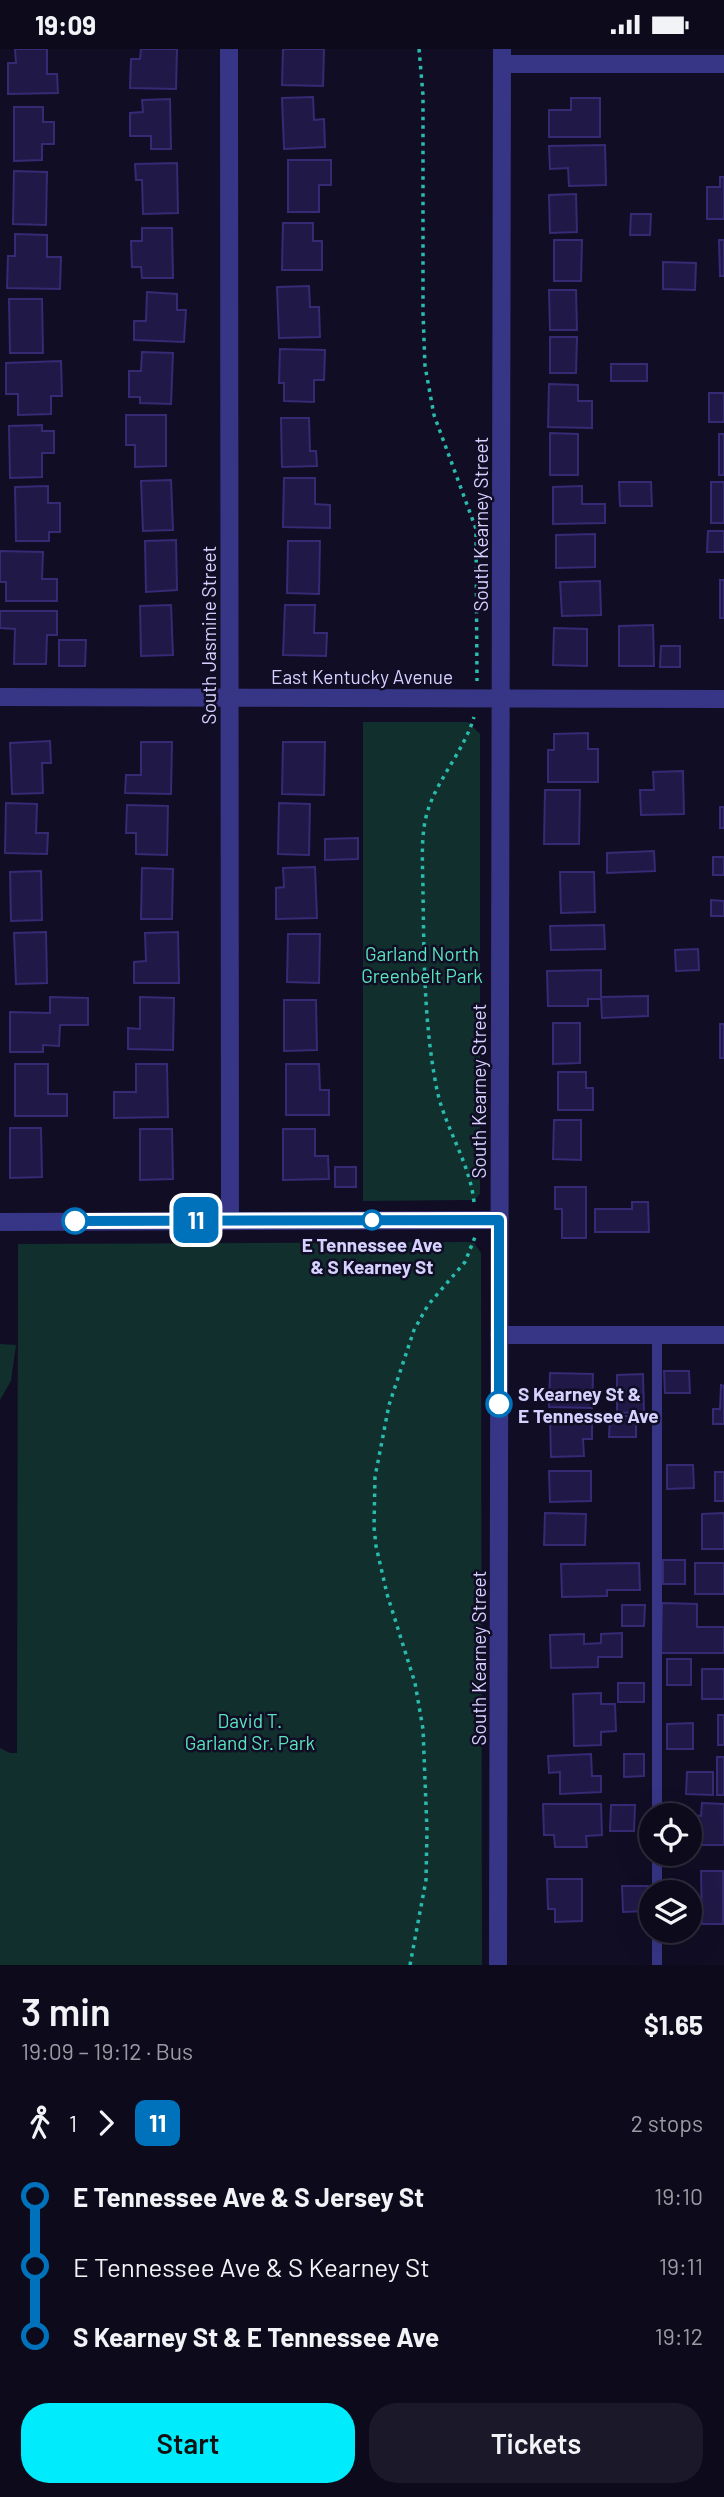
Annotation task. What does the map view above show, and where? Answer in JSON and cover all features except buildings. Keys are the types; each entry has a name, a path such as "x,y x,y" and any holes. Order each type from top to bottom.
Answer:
{"street":[{"name":"South Jasmine Street","path":"229,49 230,1220"},
{"path":"502,56 724,64"},
{"name":"South Kearney Street","path":"498,1965 502,56"},
{"name":"East Kentucky Avenue","path":"0,697 724,699"},
{"path":"0,1222 499,1220"},
{"path":"499,1335 724,1335"}],"lane":[{"path":"657,1335 657,1803"},
{"path":"657,1943 657,1965"}],"path":[{"path":"410,1965 426,1880 427,1821 423,1729 415,1683 387,1594 376,1546 375,1477 389,1405 414,1330 428,1305 465,1262 475,1240 471,1184 445,1117 437,1087 425,979 423,848 428,811 471,727 476,697 476,529 434,415 425,366 423,95 419,49"}],"green space":[{"name":"Garland North Greenbelt Park","path":"363,722 468,722 480,734 480,1194 474,1200 363,1201"},
{"name":"David T. Garland Sr. Park","path":"474,1243 481,1253 482,1965 0,1965 0,1748 17,1753 18,1244"},
{"path":"0,1344 16,1345 11,1381 0,1400"}],"bus line":[{"name":"11","path":"75,1221 499,1220 499,1404"}],"place":[{"name":"E Tennessee Ave & S Kearney St","path":"372,1220"},
{"name":"S Kearney St & E Tennessee Ave","path":"499,1404"}]}
